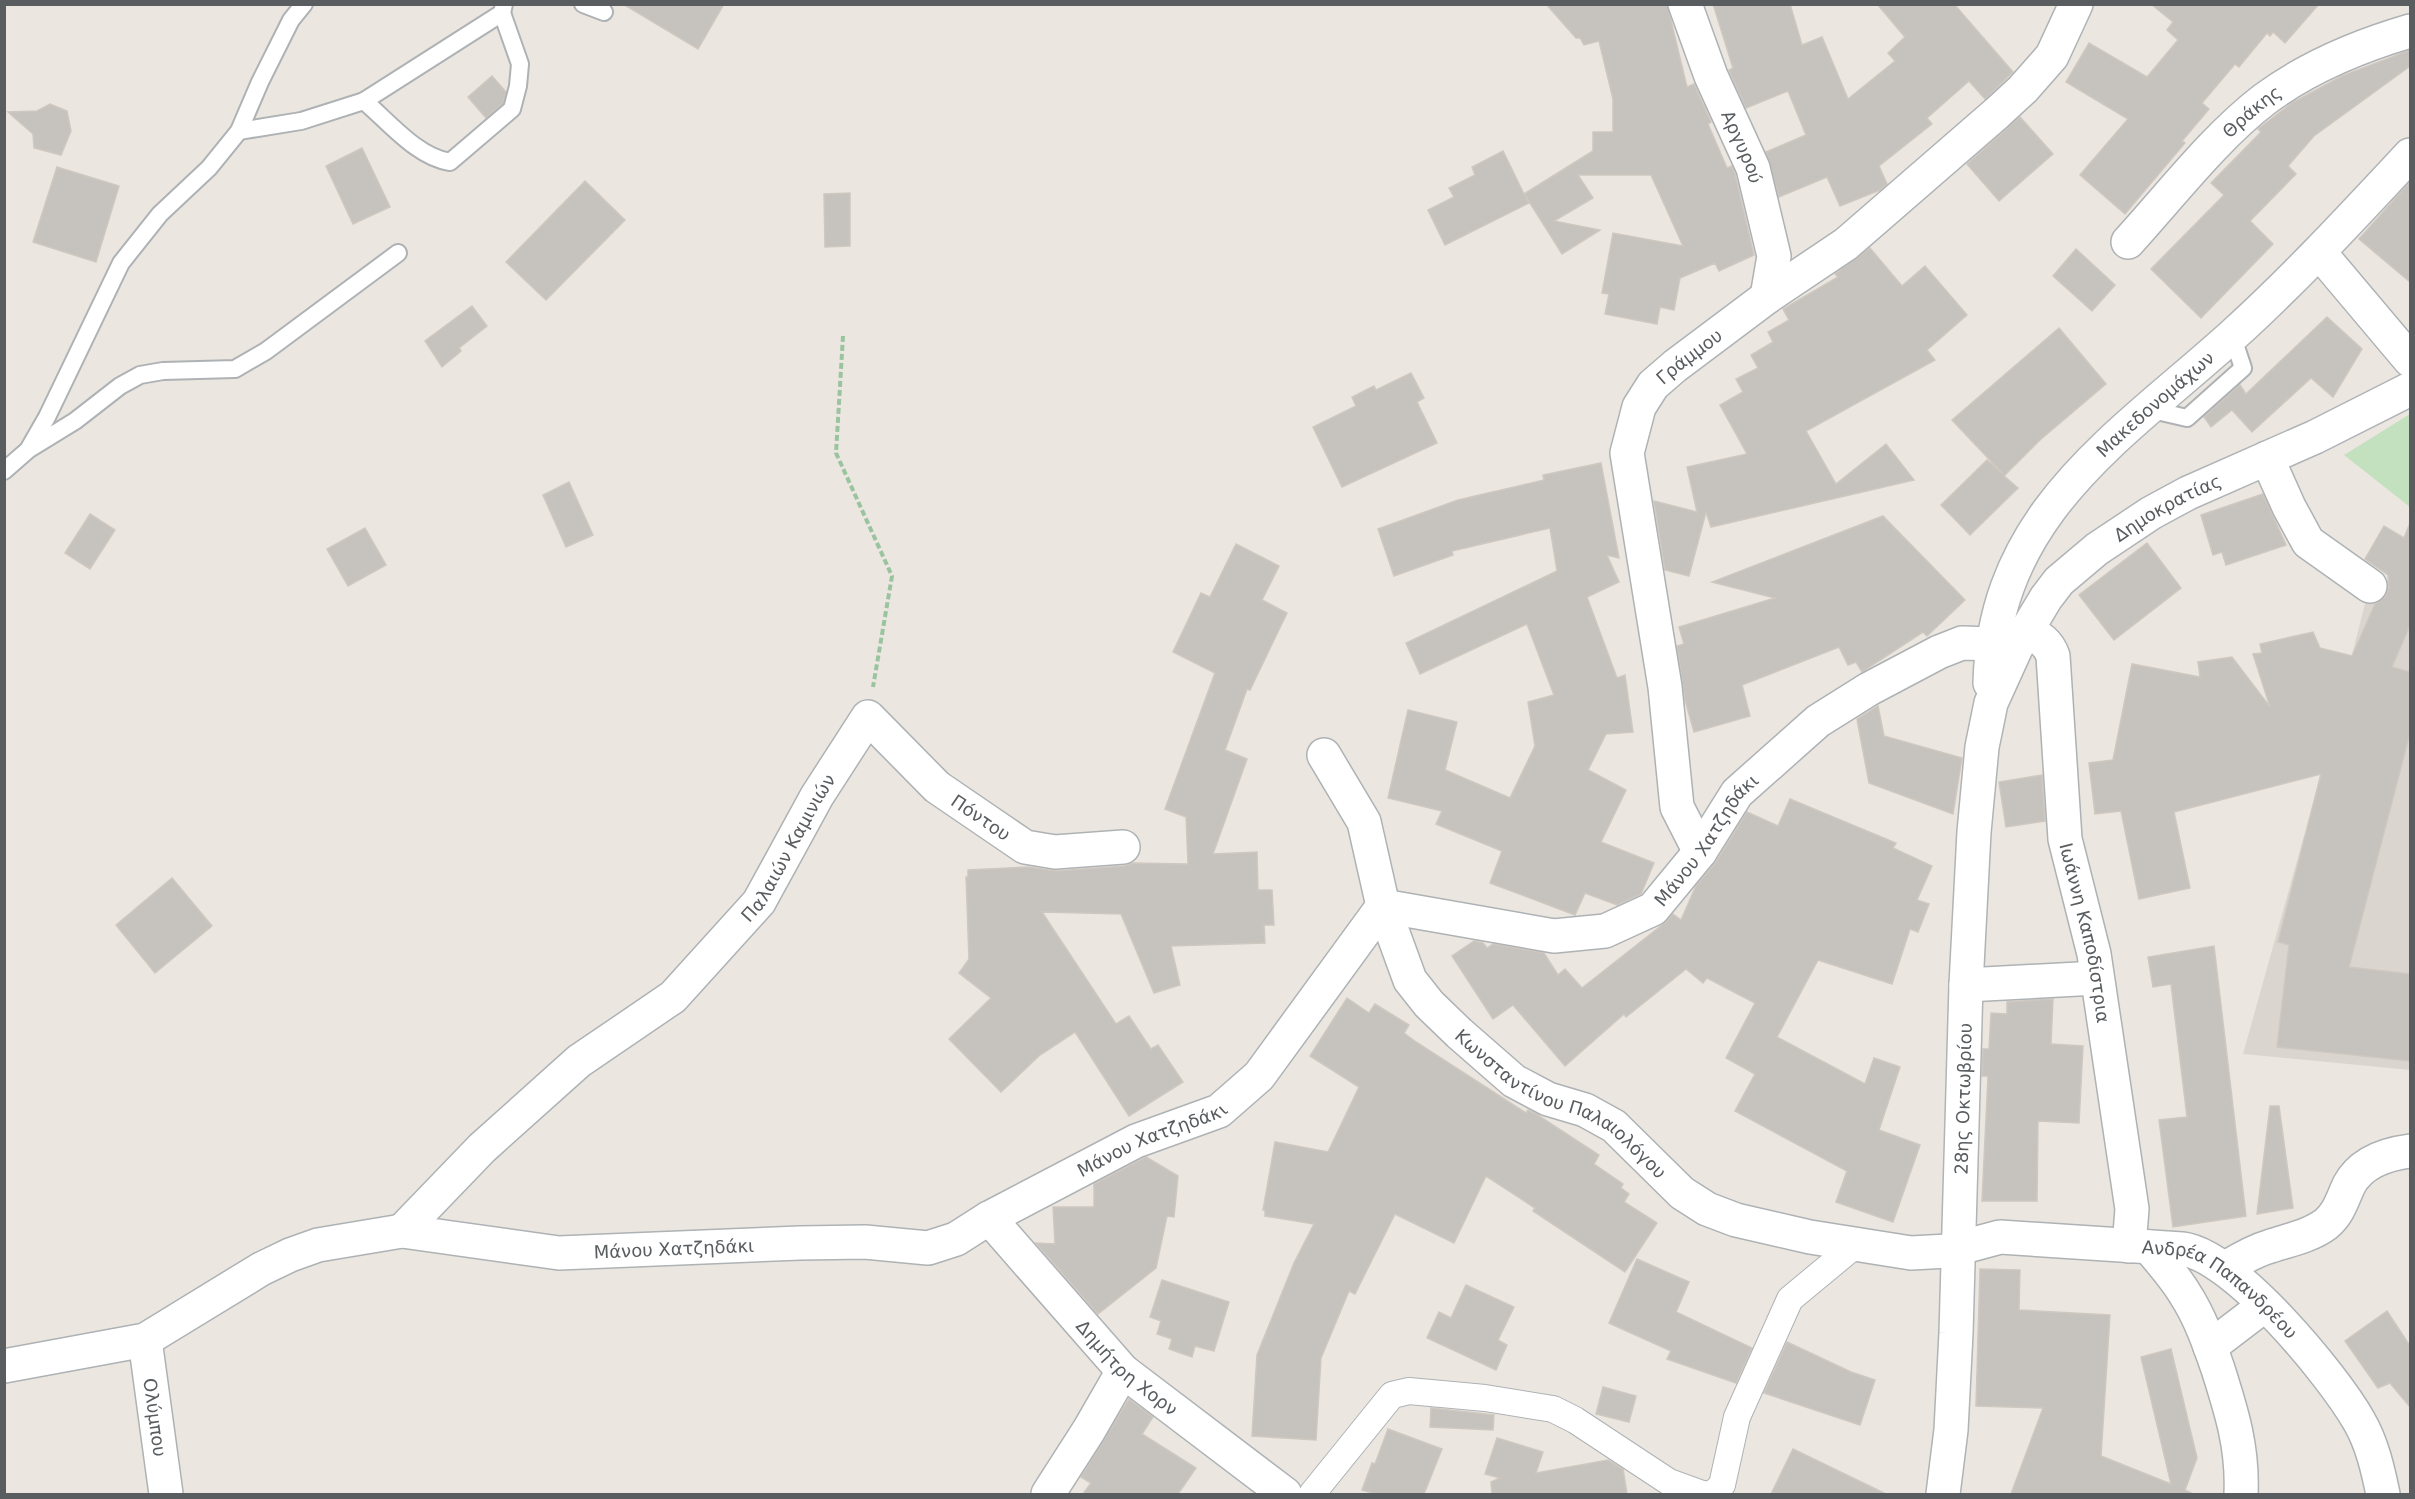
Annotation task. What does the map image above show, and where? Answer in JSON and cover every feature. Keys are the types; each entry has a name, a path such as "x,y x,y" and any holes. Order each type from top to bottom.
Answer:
{"street":[{"name":"Αργυρού","path":"1685,4 1711,76 1753,168 1774,256 1767,297"},
{"name":"Γράμμου","path":"1700,852 1677,807 1665,687 1627,453 1639,407 1653,385 1675,366 1767,297 1846,244 2023,89 2052,56 2076,4"},
{"name":"Θράκης","path":"2128,242 2233,126 2263,100 2288,83 2339,57 2410,31"},
{"name":"Μακεδονομάχων","path":"1991,703 1990,669 1994,644 2014,566 2037,525 2092,458 2233,335 2319,252 2410,155"},
{"path":"2319,252 2410,360"},
{"name":"Δημοκρατίας","path":"1991,703 2026,630 2059,581 2097,549 2151,513 2188,493 2367,412 2410,388"},
{"path":"2267,458 2308,542 2370,586"},
{"path":"2037,525 2042,568 2050,578 2059,581"},
{"name":"Ιωάννη Καποδίστρια","path":"2026,630 2044,640 2053,656 2065,839 2091,937 2139,1246"},
{"name":"Μάνου Χατζηδάκι","path":"145,1340 261,1269 290,1256 318,1245 402,1231 559,1252 866,1242 928,1248 956,1239 988,1218 1136,1141 1219,1111 1259,1076 1383,906 1554,936 1605,930 1653,909 1700,852 1737,793 1818,721 1869,689 1939,652 1962,643 1994,644"},
{"name":"28ης Οκτωβρίου","path":"1943,1494 1952,1419 1966,986 1978,782 1991,703"},
{"name":"Πόντου","path":"868,717 937,787 1025,847 1055,852 1123,847"},
{"name":"Παλαιών Καμινιών","path":"402,1231 482,1148 579,1060 673,997 759,902 817,796 868,717"},
{"name":"Κωνσταντίνου Παλαιολόγου","path":"1324,754 1364,822 1383,906 1410,980 1429,1004 1514,1081 1548,1099 1585,1110 1614,1126 1682,1193 1707,1209 1736,1220 1854,1246 1911,1253 1959,1248"},
{"path":"1966,986 2097,978"},
{"path":"2226,1269 2258,1250 2307,1234 2324,1225 2338,1211 2350,1183 2362,1169 2377,1160 2410,1151"},
{"name":"Δημήτρη Χορν","path":"988,1218 1123,1371 1285,1494"},
{"name":"Ανδρέα Παπανδρέου","path":"1959,1248 2000,1237 2192,1250 2208,1256 2226,1269 2265,1305 2331,1380 2360,1421 2369,1442 2383,1494"},
{"path":"1709,1494 1713,1494 1722,1485 1737,1417 1790,1299 1854,1246"},
{"path":"2139,1246 2188,1298 2210,1347 2237,1432 2241,1463 2241,1494"},
{"path":"2210,1347 2265,1305"},
{"path":"4,1366 145,1340"},
{"name":"Ολύμπου","path":"145,1340 166,1494"},
{"path":"1048,1494 1123,1371"},
{"path":"1312,1494 1392,1395 1409,1391 1485,1398 1553,1409 1575,1420 1669,1482 1702,1494"}],"lane":[{"path":"28,450 47,417 121,263 160,214 209,168 239,131 291,20 304,4"},
{"path":"583,4 604,12"},
{"path":"239,131 301,121 364,101 503,9 520,64 518,86 512,109 450,162 437,160 417,147 364,101"},
{"path":"4,471 28,450 75,421 120,386 140,375 164,371 235,369 266,351 398,253"},
{"path":"2161,412 2187,418 2243,368 2237,350"}],"path":[{"path":"843,336 836,453 892,576 868,717"}],"shaded area":[{"path":"2373,572 2410,593 2410,1070 2243,1054 2326,757"}],"green space":[{"path":"2410,414 2410,507 2344,455"}],"building":[{"path":"623,4 724,4 698,49"},
{"path":"1546,4 1667,4 1687,87 1694,84 1711,122 1708,124 1727,168 1732,166 1735,174 1754,255 1719,271 1715,263 1680,278 1674,310 1660,307 1657,324 1605,314 1609,294 1602,293 1613,233 1683,246 1651,175 1578,175 1593,198 1554,221 1600,230 1562,254 1525,195 1529,203 1445,245 1428,210 1454,197 1449,188 1475,175 1472,167 1503,151 1524,194 1593,151 1593,132 1613,132 1613,99 1599,41 1584,45 1580,38 1576,38"},
{"path":"1713,4 1790,4 1802,45 1822,37 1848,99 1895,61 1888,53 1905,37 1877,4 1954,4 2013,72 1985,99 1969,81 1927,118 1932,124 1879,166 1887,184 1880,190 1840,206 1827,177 1779,197 1766,152 1806,135 1788,91 1746,108 1729,70 1733,68"},
{"path":"2151,4 2319,4 2285,43 2273,32 2270,36 2267,33 2239,67 2235,64 2202,103 2209,109 2182,141 2185,143 2125,214 2080,175 2128,119 2066,82 2089,43 2147,77 2178,40 2167,30 2173,22"},
{"path":"2410,50 2410,66 2314,136 2288,166 2296,174 2250,221 2273,244 2201,318 2151,269 2224,195 2211,183 2261,132 2258,129 2292,103 2342,76"},
{"path":"492,76 506,92 503,103 486,118 468,97"},
{"path":"50,104 67,111 71,131 61,155 34,148 33,134 8,112 37,111"},
{"path":"2020,117 2053,154 1999,201 1967,164"},
{"path":"362,148 390,207 353,224 326,166"},
{"path":"57,167 119,186 96,262 33,242"},
{"path":"585,181 625,220 546,300 506,262"},
{"path":"2410,182 2410,282 2359,239"},
{"path":"850,193 850,246 825,247 824,194"},
{"path":"1870,248 1902,286 1925,266 1967,315 1927,350 1935,360 1806,431 1836,484 1886,444 1914,480 1711,527 1706,512 1689,576 1665,570 1654,501 1697,512 1687,467 1747,454 1720,405 1743,392 1736,379 1758,368 1751,355 1773,342 1768,332 1789,320 1783,309 1838,277 1835,274"},
{"path":"2076,249 2115,285 2092,311 2053,276"},
{"path":"472,306 487,326 459,348 461,351 442,367 425,341"},
{"path":"2327,317 2362,349 2333,397 2311,378 2252,432 2232,410 2211,427 2204,417 2240,385 2246,394"},
{"path":"2059,328 2106,384 2040,440 2004,476 2018,488 1970,535 1941,505 1987,460 2003,474 1952,420"},
{"path":"1411,373 1424,398 1417,402 1437,443 1342,487 1313,427 1356,406 1352,397 1374,386 1376,390"},
{"path":"1601,463 1619,558 1607,555 1619,582 1587,597 1617,678 1625,675 1633,732 1606,734 1588,770 1626,790 1601,842 1654,863 1641,894 1617,905 1585,893 1575,915 1490,883 1502,851 1436,824 1442,811 1388,798 1408,710 1457,722 1445,770 1510,798 1535,746 1528,702 1554,695 1527,624 1420,674 1406,643 1557,571 1550,528 1452,551 1453,555 1394,576 1378,529 1458,500 1544,480 1543,475"},
{"path":"569,482 593,535 566,547 543,495"},
{"path":"2263,494 2286,545 2226,565 2222,552 2213,555 2201,515"},
{"path":"90,514 115,530 90,569 65,553"},
{"path":"1883,516 1965,600 1927,636 1923,632 1862,672 1856,662 1848,665 1839,647 1742,685 1750,716 1694,732 1685,700 1677,646 1684,644 1679,627 1775,598 1712,582"},
{"path":"2410,523 2410,625 2392,667 2410,672 2410,733 2349,967 2410,974 2410,1061 2277,1047 2289,945 2278,942 2321,774 2174,812 2190,888 2139,899 2121,811 2095,814 2089,763 2113,760 2132,664 2200,677 2198,662 2232,657 2270,707 2253,654 2262,653 2260,644 2313,632 2320,648 2352,656 2375,604 2385,597 2389,588 2388,575 2365,559 2384,526 2404,538"},
{"path":"365,528 386,565 348,586 327,549"},
{"path":"2147,543 2181,588 2114,640 2079,595"},
{"path":"1236,544 1279,566 1262,600 1287,613 1250,690 1247,689 1225,750 1247,759 1213,854 1257,852 1258,890 1272,890 1274,925 1264,925 1265,943 1171,946 1180,985 1154,993 1121,914 1042,912 1116,1024 1129,1016 1151,1049 1158,1045 1183,1082 1129,1116 1075,1032 1040,1055 1001,1092 949,1039 991,998 959,973 969,959 966,877 968,877 968,870 1028,867 1056,871 1124,866 1133,863 1188,864 1186,817 1165,809 1215,673 1173,652 1201,593 1210,597"},
{"path":"1878,706 1884,736 1962,758 1953,814 1869,783 1857,719"},
{"path":"2042,775 2045,821 2006,827 1999,782"},
{"path":"1790,799 1896,843 1893,848 1932,866 1917,900 1929,904 1918,932 1910,929 1892,984 1818,960 1777,1037 1865,1084 1874,1058 1900,1067 1879,1130 1920,1145 1893,1222 1836,1202 1847,1171 1735,1111 1755,1074 1726,1058 1755,1003 1707,978 1703,983 1686,969 1626,1017 1624,1014 1565,1066 1513,1005 1493,1019 1452,956 1474,941 1483,943 1487,948 1493,944 1544,953 1558,975 1565,969 1582,988 1673,914 1681,920 1696,886 1716,862 1747,812 1778,826"},
{"path":"172,878 212,926 155,973 116,925"},
{"path":"2214,946 2246,1216 2173,1227 2159,1120 2187,1117 2171,984 2153,987 2148,957"},
{"path":"1347,998 1369,1013 1375,1004 1409,1025 1404,1033 1416,1042 1526,1113 1528,1110 1536,1114 1599,1155 1594,1164 1623,1184 1621,1188 1629,1194 1624,1202 1657,1223 1625,1272 1533,1211 1535,1208 1486,1176 1454,1243 1395,1214 1355,1294 1349,1291 1321,1358 1316,1440 1252,1436 1257,1355 1294,1263 1314,1224 1265,1216 1265,1210 1263,1210 1275,1142 1328,1152 1359,1087 1310,1056"},
{"path":"2053,999 2051,1044 2083,1046 2079,1123 2038,1121 2037,1201 1982,1201 1988,1076 1982,1076 1983,1049 1989,1049 1991,1013 2007,1014 2007,1002"},
{"path":"2270,1106 2279,1106 2293,1208 2257,1214"},
{"path":"1146,1157 1178,1176 1174,1217 1167,1216 1156,1268 1098,1314 1036,1243 1055,1244 1053,1207 1094,1207 1094,1184"},
{"path":"1637,1259 1689,1282 1676,1312 1752,1348 1736,1383 1667,1359 1671,1351 1609,1323"},
{"path":"1980,1269 2020,1270 2019,1310 2110,1315 2101,1456 2171,1484 2141,1357 2171,1349 2197,1458 2185,1490 2193,1494 2011,1494 2043,1408 1976,1406"},
{"path":"1162,1280 1229,1302 1214,1351 1195,1346 1192,1357 1169,1349 1172,1339 1157,1334 1161,1321 1150,1317"},
{"path":"1466,1285 1514,1307 1498,1340 1507,1345 1496,1370 1427,1338 1439,1312 1451,1318"},
{"path":"2387,1311 2410,1346 2410,1407 2390,1383 2378,1388 2345,1341"},
{"path":"1787,1342 1851,1372 1875,1380 1860,1425 1764,1393"},
{"path":"1603,1387 1636,1396 1629,1422 1596,1414"},
{"path":"1129,1399 1153,1417 1142,1434 1196,1468 1178,1494 1083,1494 1091,1483 1081,1477"},
{"path":"1431,1408 1494,1415 1493,1430 1430,1427"},
{"path":"1388,1429 1442,1449 1424,1494 1376,1494 1362,1490"},
{"path":"1497,1438 1543,1452 1536,1473 1608,1460 1623,1469 1627,1494 1492,1494 1491,1482 1500,1478 1485,1474"},
{"path":"1793,1449 1886,1494 1771,1494"}]}
